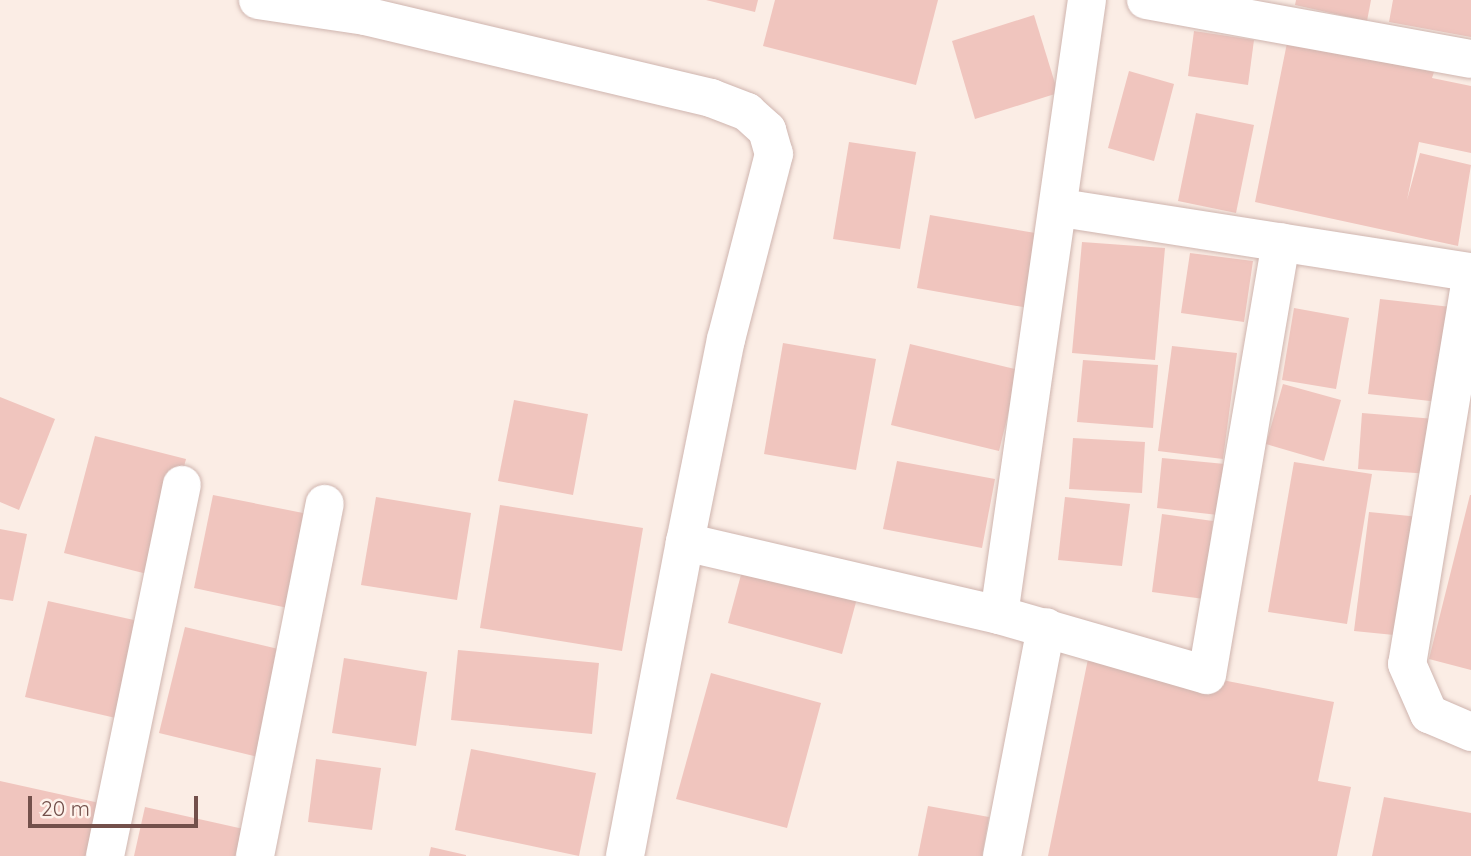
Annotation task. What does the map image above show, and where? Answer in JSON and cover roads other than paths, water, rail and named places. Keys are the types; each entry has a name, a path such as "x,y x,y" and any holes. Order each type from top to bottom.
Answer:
{"street":[{"path":"258,0 365,16 711,98 747,112 766,130 774,154 685,542 625,856"},
{"path":"999,615 1061,208 1087,0"},
{"path":"1146,0 1471,60"},
{"path":"1061,208 1471,272"},
{"path":"685,542 999,615 1208,675 1281,242"},
{"path":"1471,278 1407,664 1429,714 1471,732"},
{"path":"105,856 182,485"},
{"path":"255,856 325,505"},
{"path":"1002,856 1046,627"}]}
